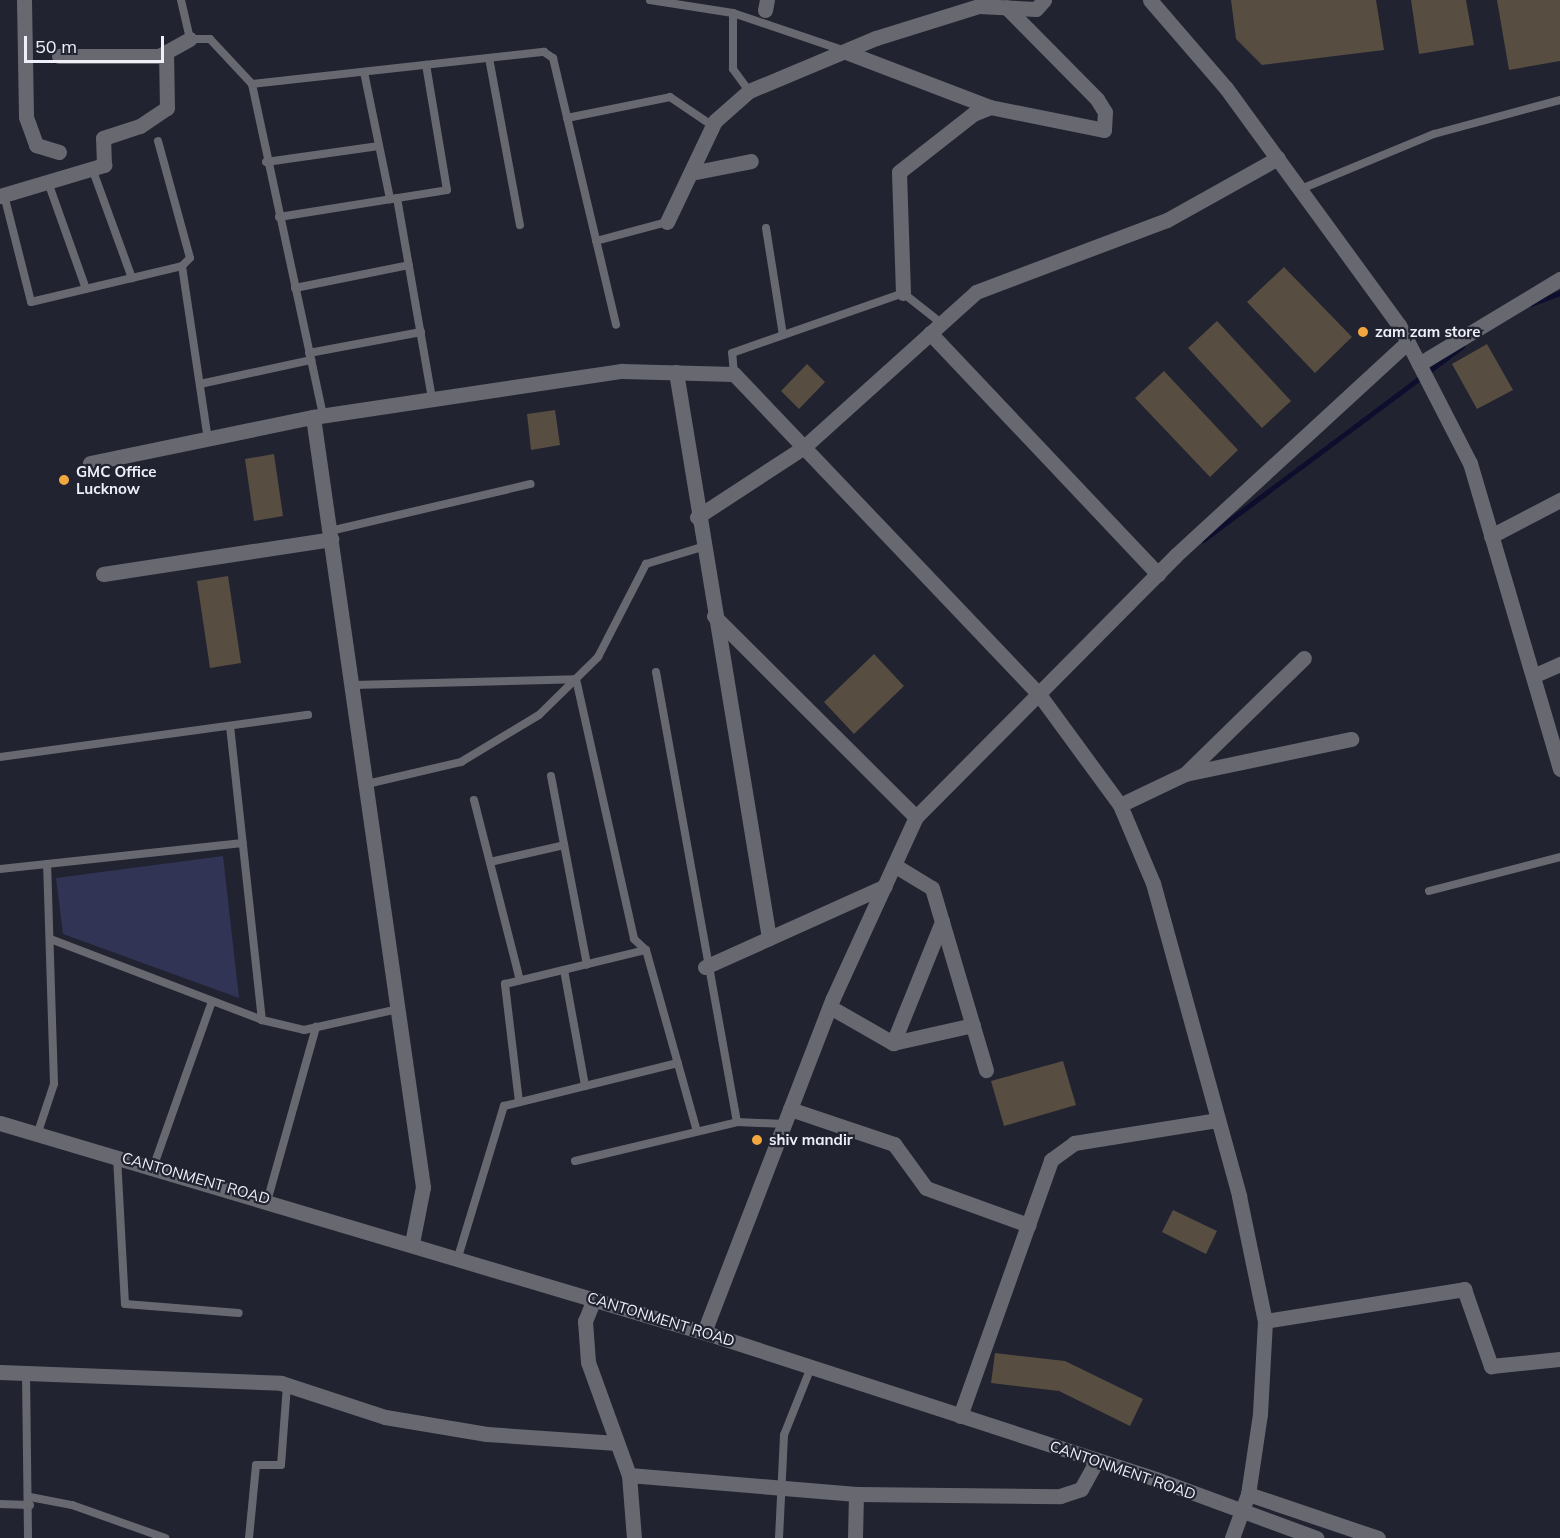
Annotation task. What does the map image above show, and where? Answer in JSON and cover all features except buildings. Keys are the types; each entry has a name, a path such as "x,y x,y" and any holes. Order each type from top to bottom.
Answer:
{"street":[{"path":"24,0 26,117 36,145 59,152"},
{"path":"667,222 713,126 748,91 846,52 979,6 1036,9 1044,0"},
{"path":"1150,0 1278,158 1408,342 1470,463 1560,768"},
{"path":"846,52 990,107 1104,129 1105,112 1097,99 1006,7"},
{"path":"59,56 166,52 190,39"},
{"path":"2,195 49,185 93,171 104,165 103,138 140,126 167,108 166,52"},
{"path":"903,293 899,172 973,114 990,107"},
{"path":"697,517 804,447 976,292 1010,275 1167,220 1278,158"},
{"path":"691,172 751,161"},
{"path":"1419,364 1560,279"},
{"path":"936,328 1158,573"},
{"path":"704,1332 830,1007 916,818 1158,573 1408,342"},
{"path":"90,463 318,416 622,371 734,374 1038,693 1120,805 1153,883 1218,1120 1264,1321 1260,1414 1248,1494 1236,1537"},
{"path":"676,372 697,517 769,938"},
{"path":"318,416 331,535 423,1187 412,1243"},
{"path":"1491,536 1560,500"},
{"path":"103,574 331,535"},
{"path":"714,616 916,818"},
{"path":"1185,774 1305,658"},
{"path":"1533,676 1560,664"},
{"path":"1120,805 1185,774 1351,739"},
{"path":"894,865 932,888 986,1070"},
{"path":"705,967 885,886"},
{"path":"892,1043 942,922"},
{"path":"830,1007 892,1043 973,1025"},
{"path":"790,1109 894,1144 926,1188 1028,1226"},
{"path":"960,1416 1051,1160 1074,1143 1218,1120"},
{"name":"CANTONMENT ROAD","path":"0,1123 268,1198 704,1332 1097,1460 1316,1538"},
{"path":"1264,1321 1464,1289 1491,1365 1560,1359"},
{"path":"594,1299 585,1321 588,1362 629,1475 634,1538"},
{"path":"0,1372 287,1385 385,1417 487,1434 617,1443"},
{"path":"629,1475 779,1490 856,1494 1060,1496 1082,1489 1097,1460"},
{"path":"855,1538 856,1494"},
{"path":"1248,1494 1378,1538"}],"lane":[{"path":"181,0 190,39 210,39 252,84 266,162 310,356 318,416"},
{"path":"650,0 733,13 846,52"},
{"path":"733,13 734,69 748,91"},
{"path":"252,84 544,52 553,58 616,325"},
{"path":"489,58 520,225"},
{"path":"279,217 447,190 426,65"},
{"path":"364,72 379,146 409,265 432,399"},
{"path":"567,118 669,97 713,126"},
{"path":"1301,189 1434,134 1560,100"},
{"path":"2,195 31,302 182,266 190,258 158,141"},
{"path":"266,162 379,146"},
{"path":"93,171 132,278"},
{"path":"49,185 86,289"},
{"path":"596,241 667,222"},
{"path":"766,228 783,335"},
{"path":"295,288 409,265"},
{"path":"182,266 208,439"},
{"path":"734,374 732,353 903,293 936,328"},
{"path":"200,384 310,356 421,332"},
{"path":"331,535 531,484"},
{"path":"367,784 461,762 539,715 598,657 646,564 702,547"},
{"path":"656,672 705,967 737,1122"},
{"path":"353,685 576,679"},
{"path":"576,679 634,939 646,950 697,1131"},
{"path":"0,757 308,715"},
{"path":"230,726 262,1020"},
{"path":"551,776 587,964"},
{"path":"474,800 520,980"},
{"path":"0,869 243,843"},
{"path":"489,862 564,845"},
{"path":"1429,891 1560,857"},
{"path":"37,1135 54,1084 53,940 47,864"},
{"path":"53,940 262,1020 304,1030 398,1009"},
{"path":"519,1102 505,984 646,950"},
{"path":"564,970 585,1086"},
{"path":"154,1165 212,1001"},
{"path":"268,1198 316,1027"},
{"path":"458,1257 504,1106 678,1063"},
{"path":"576,1161 737,1122 784,1124"},
{"path":"117,1156 125,1304 238,1313"},
{"path":"778,1538 784,1435 811,1367"},
{"path":"26,1373 30,1501 28,1538"},
{"path":"249,1538 256,1466 281,1464 287,1385"},
{"path":"0,1504 30,1501 72,1505 165,1538"}],"shaded area":[{"path":"223,856 239,998 63,934 56,878"}],"waterway":[{"path":"1531,304 1560,293"},
{"path":"1203,540 1462,346"}],"place":[{"name":"zam zam store","path":"1363,332"},
{"name":"GMC Office Lucknow","path":"64,480"},
{"name":"shiv mandir","path":"757,1140"}]}
